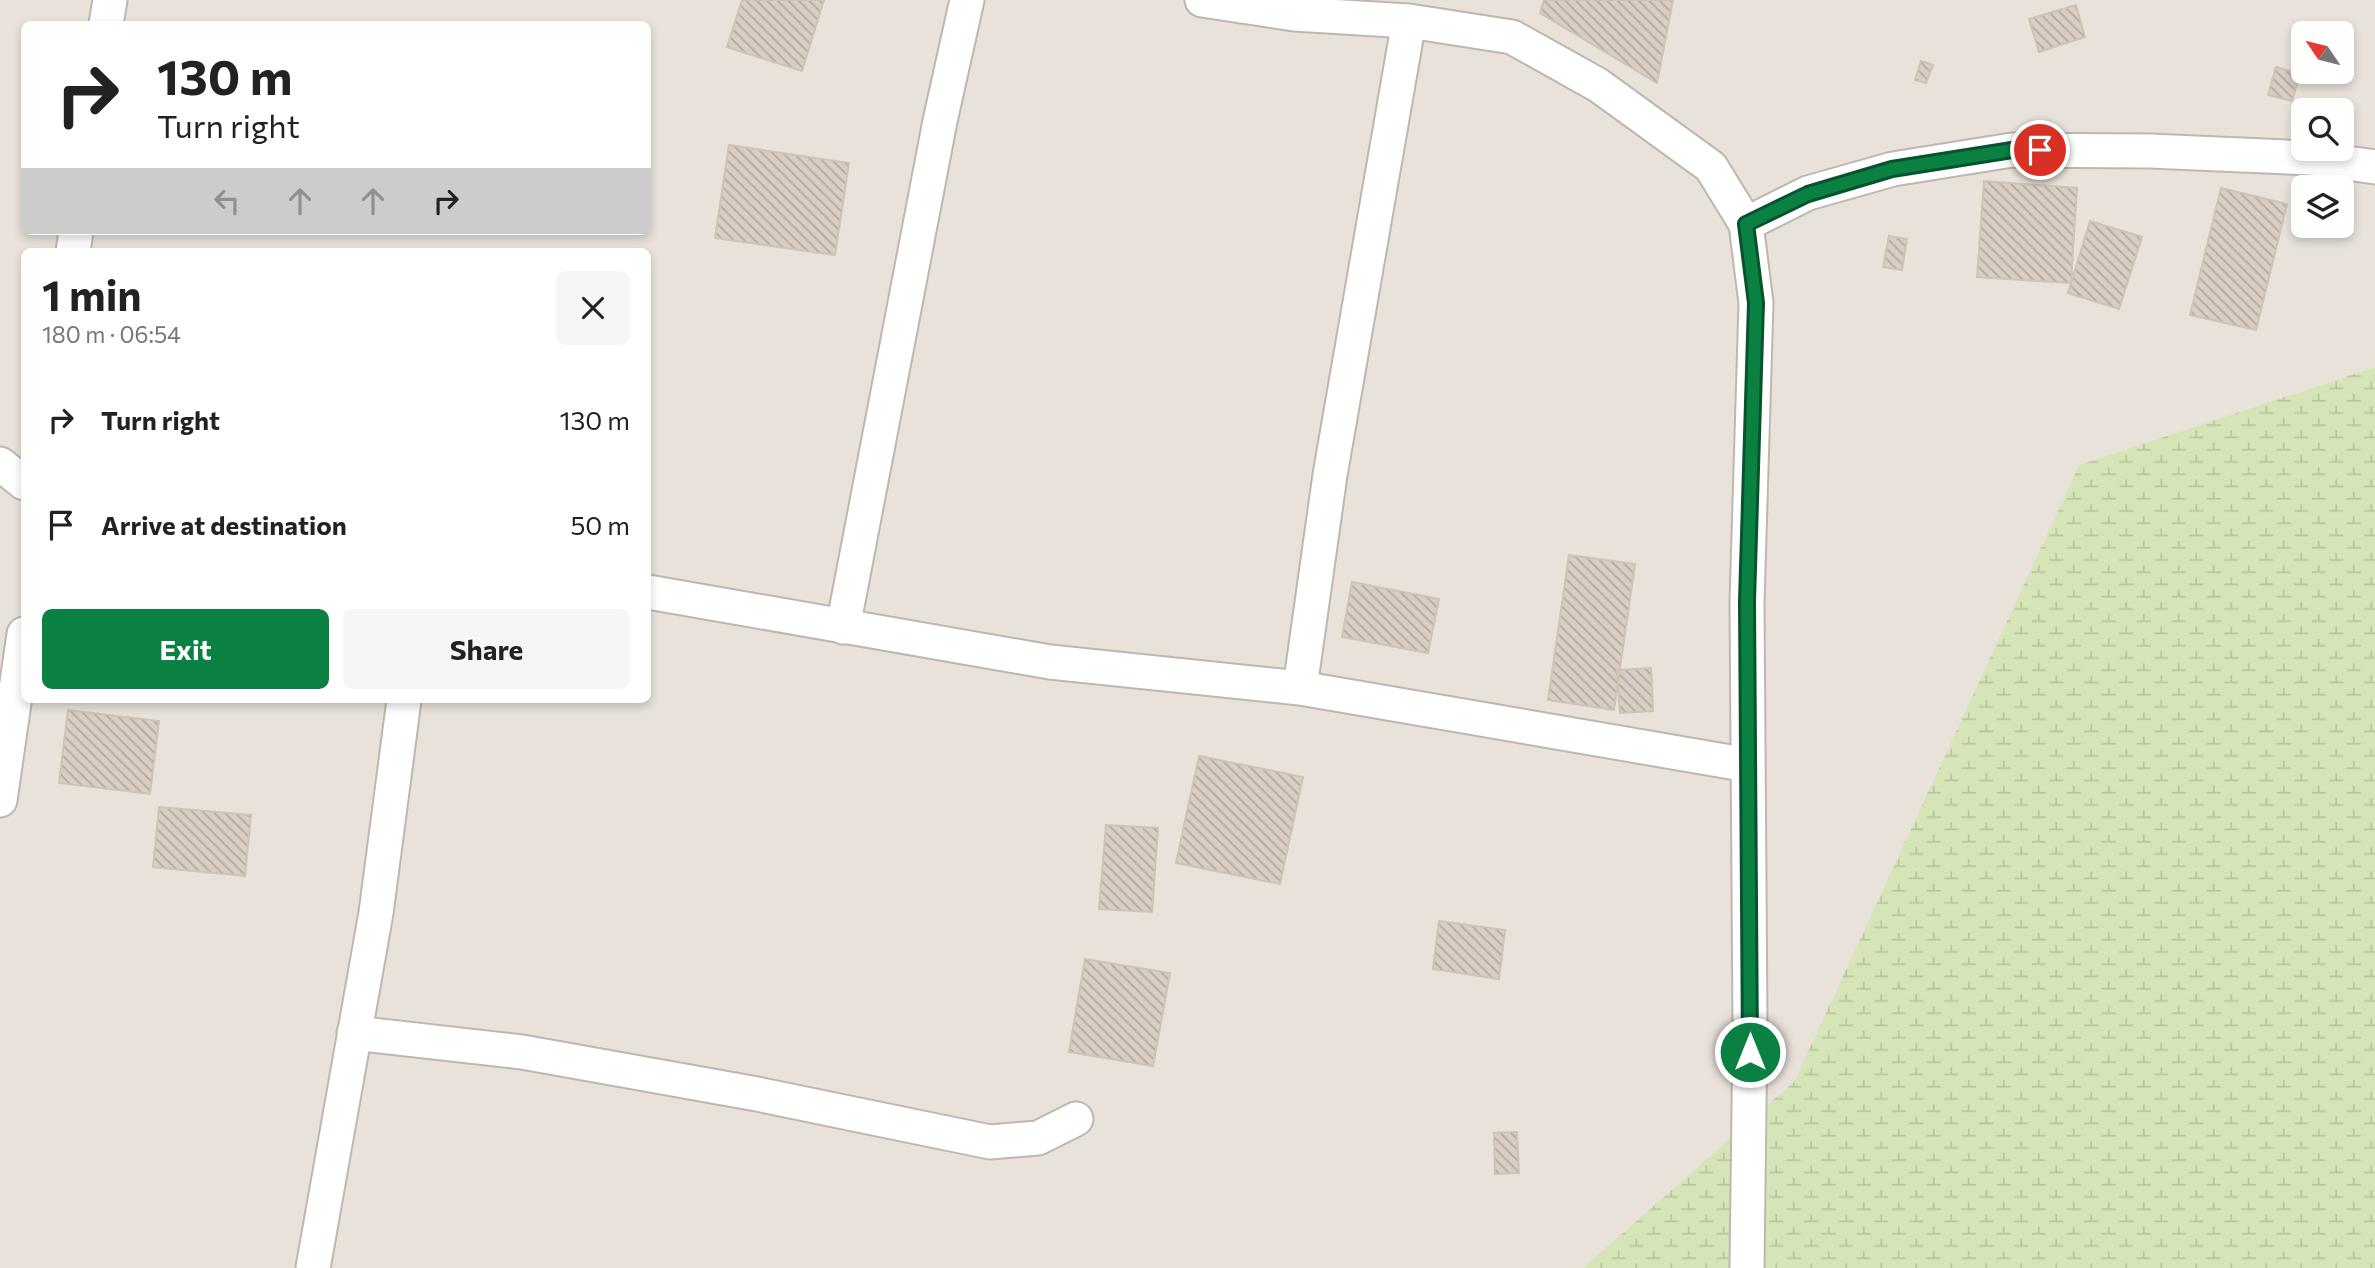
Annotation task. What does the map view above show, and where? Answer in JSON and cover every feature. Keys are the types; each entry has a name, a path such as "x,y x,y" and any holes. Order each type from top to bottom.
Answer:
{"street":[{"path":"106,21 110,0"},
{"path":"843,627 940,121 967,0"},
{"path":"1202,0 1294,15 1409,21 1512,37 1598,85 1711,167 1746,224 1756,303 1747,601 1750,1025 1747,1268"},
{"path":"1300,688 1330,475 1409,21"},
{"path":"1746,224 1808,194 1892,169 2012,150 2163,151 2311,159 2375,167"},
{"path":"0,464 21,481"},
{"path":"651,593 1050,662 1300,688 1748,765"},
{"path":"0,800 21,655"},
{"path":"313,1268 376,913 404,703"},
{"path":"354,1034 522,1052 757,1094 990,1142 1038,1138 1076,1119"}],"shaded area":[{"path":"0,0 2375,0 2375,367 2079,465 1794,1082 1583,1268 0,1268"}],"green space":[{"path":"2375,367 2375,1268 1583,1268 1794,1082 2079,465"}],"building":[{"path":"742,0 824,0 802,71 727,47"},
{"path":"1544,0 1673,0 1657,83 1540,13"},
{"path":"2076,5 2085,37 2039,52 2029,19"},
{"path":"1921,61 1933,65 1926,83 1915,80"},
{"path":"2276,67 2291,71 2291,84 2297,84 2291,101 2268,95"},
{"path":"729,145 849,163 835,255 715,238"},
{"path":"1984,181 2077,188 2071,283 1977,277"},
{"path":"2221,188 2287,204 2256,330 2190,315"},
{"path":"2090,221 2142,237 2119,309 2068,293"},
{"path":"1889,236 1907,239 1902,270 1883,267"},
{"path":"1569,555 1635,564 1614,710 1548,700"},
{"path":"1352,582 1439,599 1428,653 1342,637"},
{"path":"1651,668 1653,711 1620,713 1617,670"},
{"path":"68,710 159,721 150,794 59,783"},
{"path":"1199,756 1303,777 1280,884 1176,863"},
{"path":"159,807 251,815 245,876 153,867"},
{"path":"1106,825 1158,828 1152,912 1099,909"},
{"path":"1439,921 1505,930 1499,979 1433,969"},
{"path":"1085,959 1170,973 1153,1066 1069,1052"},
{"path":"1517,1132 1519,1173 1495,1174 1494,1133"}],"route":[{"path":"1750,1052 1747,601 1756,303 1746,224 1808,194 1892,169 2012,150 2040,150"}]}
